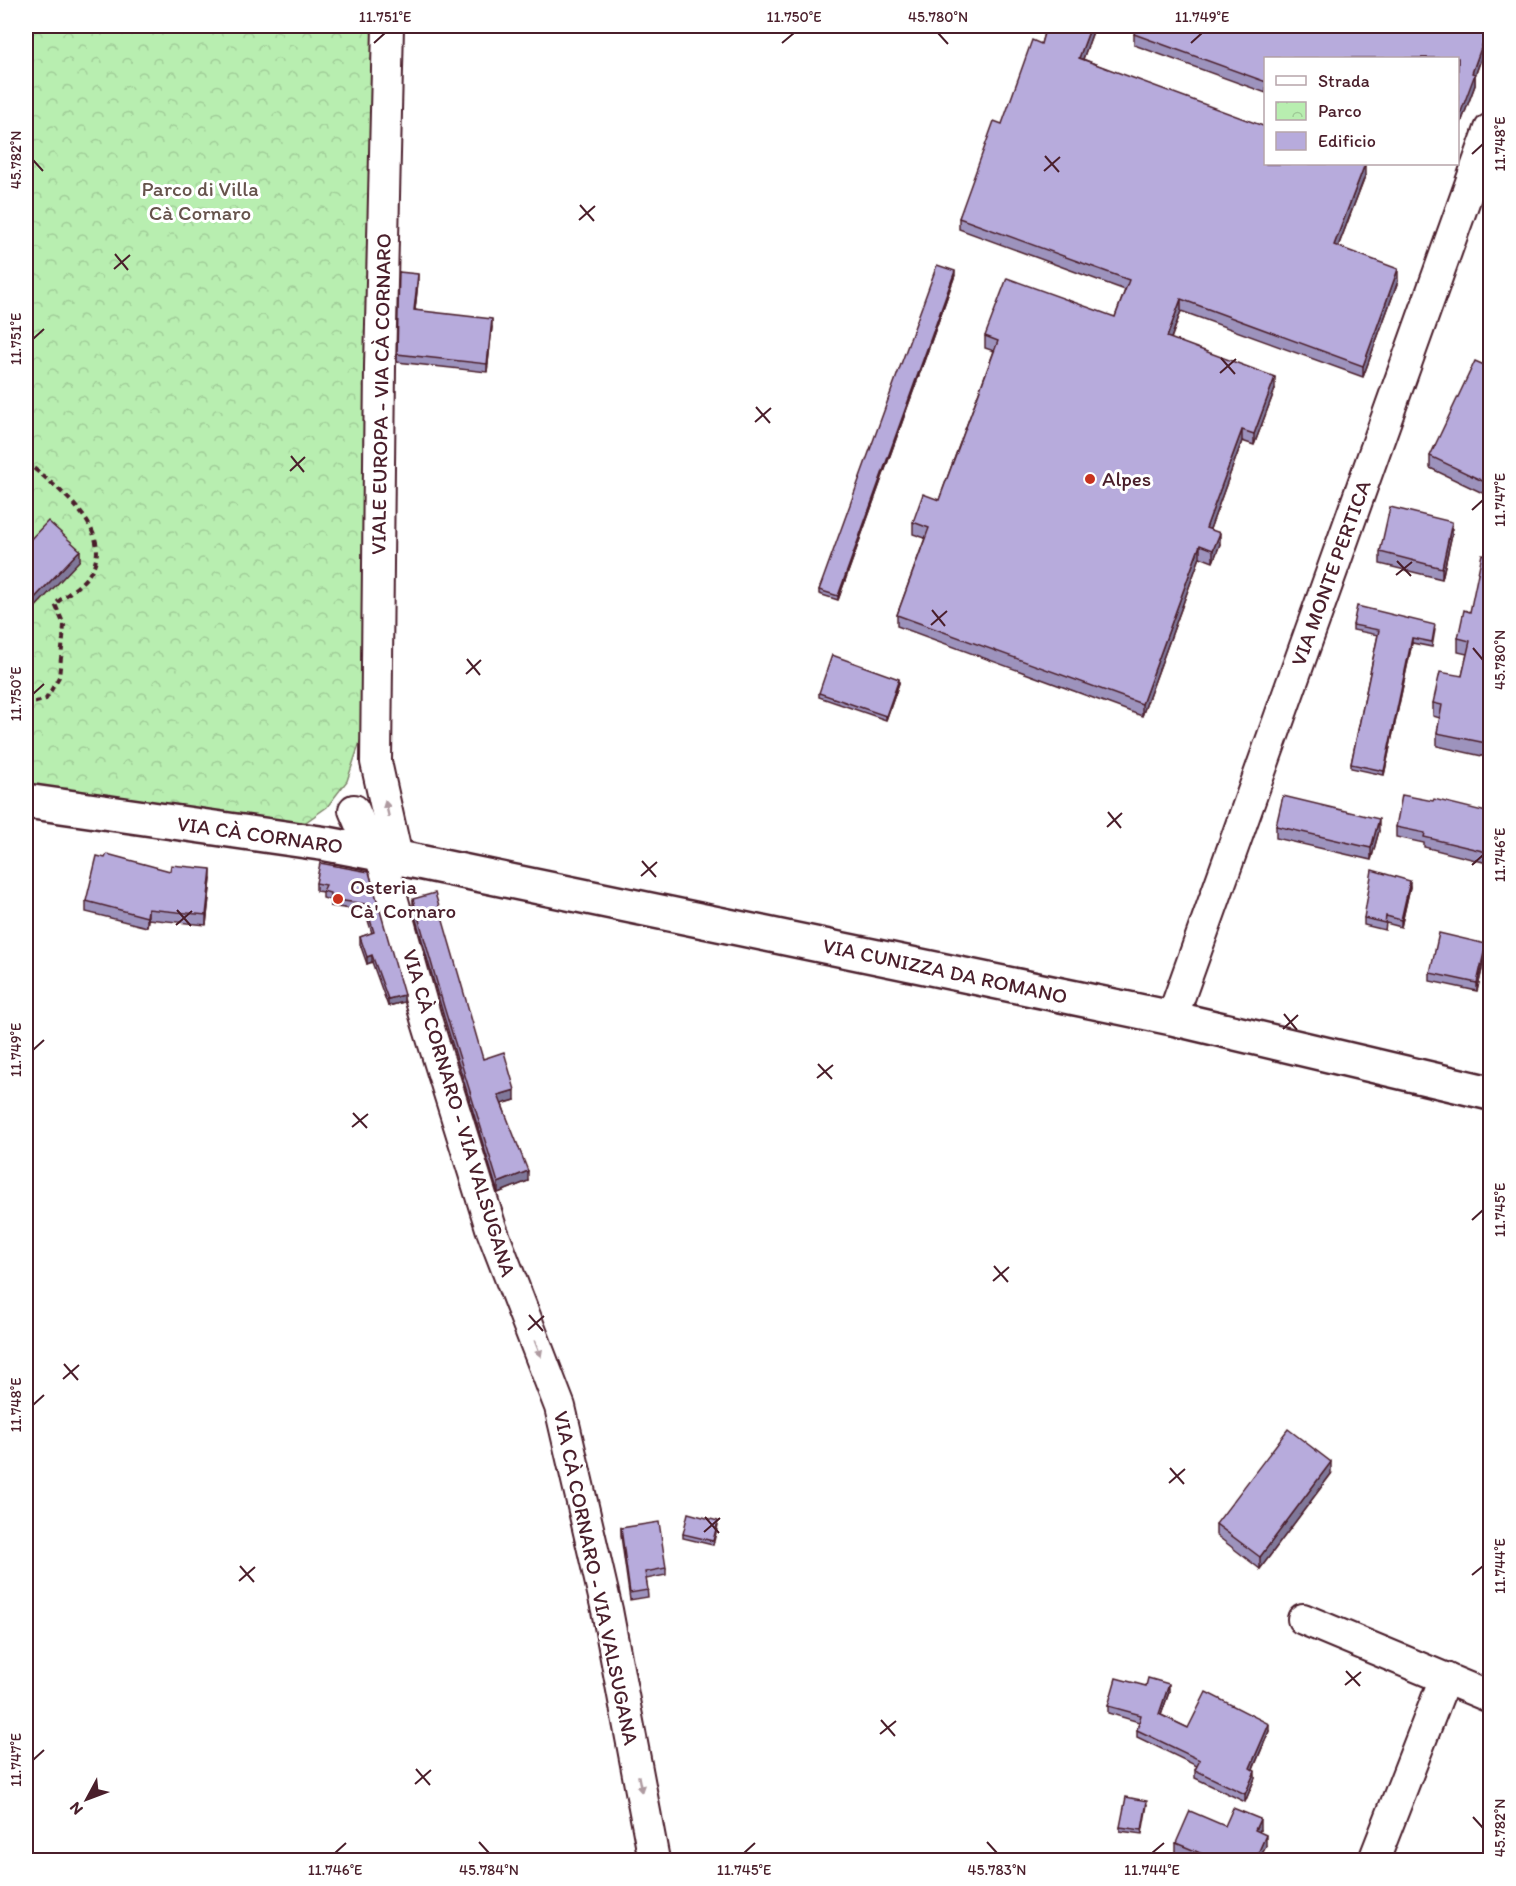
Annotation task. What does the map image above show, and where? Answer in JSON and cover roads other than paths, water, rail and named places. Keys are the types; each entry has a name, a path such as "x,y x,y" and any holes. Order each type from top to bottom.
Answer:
{"main road":[{"name":"VIA CÀ CORNARO","path":"26,801 327,844 389,856"},
{"name":"VIA CUNIZZA DA ROMANO","path":"389,856 1172,1018 1491,1093"}],"street":[{"name":"VIALE EUROPA - VIA CÀ CORNARO","path":"376,762 380,367 388,26"},
{"name":"VIA MONTE PERTICA","path":"1172,1018 1491,129"},
{"path":"327,844 343,830 376,762"},
{"path":"376,762 389,856"},
{"path":"354,810 360,824 389,856"},
{"name":"VIA CÀ CORNARO - VIA VALSUGANA","path":"389,856 427,1022 491,1228 560,1407 607,1610 654,1860"},
{"path":"1303,1619 1491,1697"},
{"path":"1374,1860 1445,1678"}],"place":[{"name":"Alpes","path":"1090,479"},
{"name":"Osteria Cà' Cornaro","path":"338,899"}],"park label":[{"name":"Parco di Villa Cà Cornaro","path":"200,201"}]}
